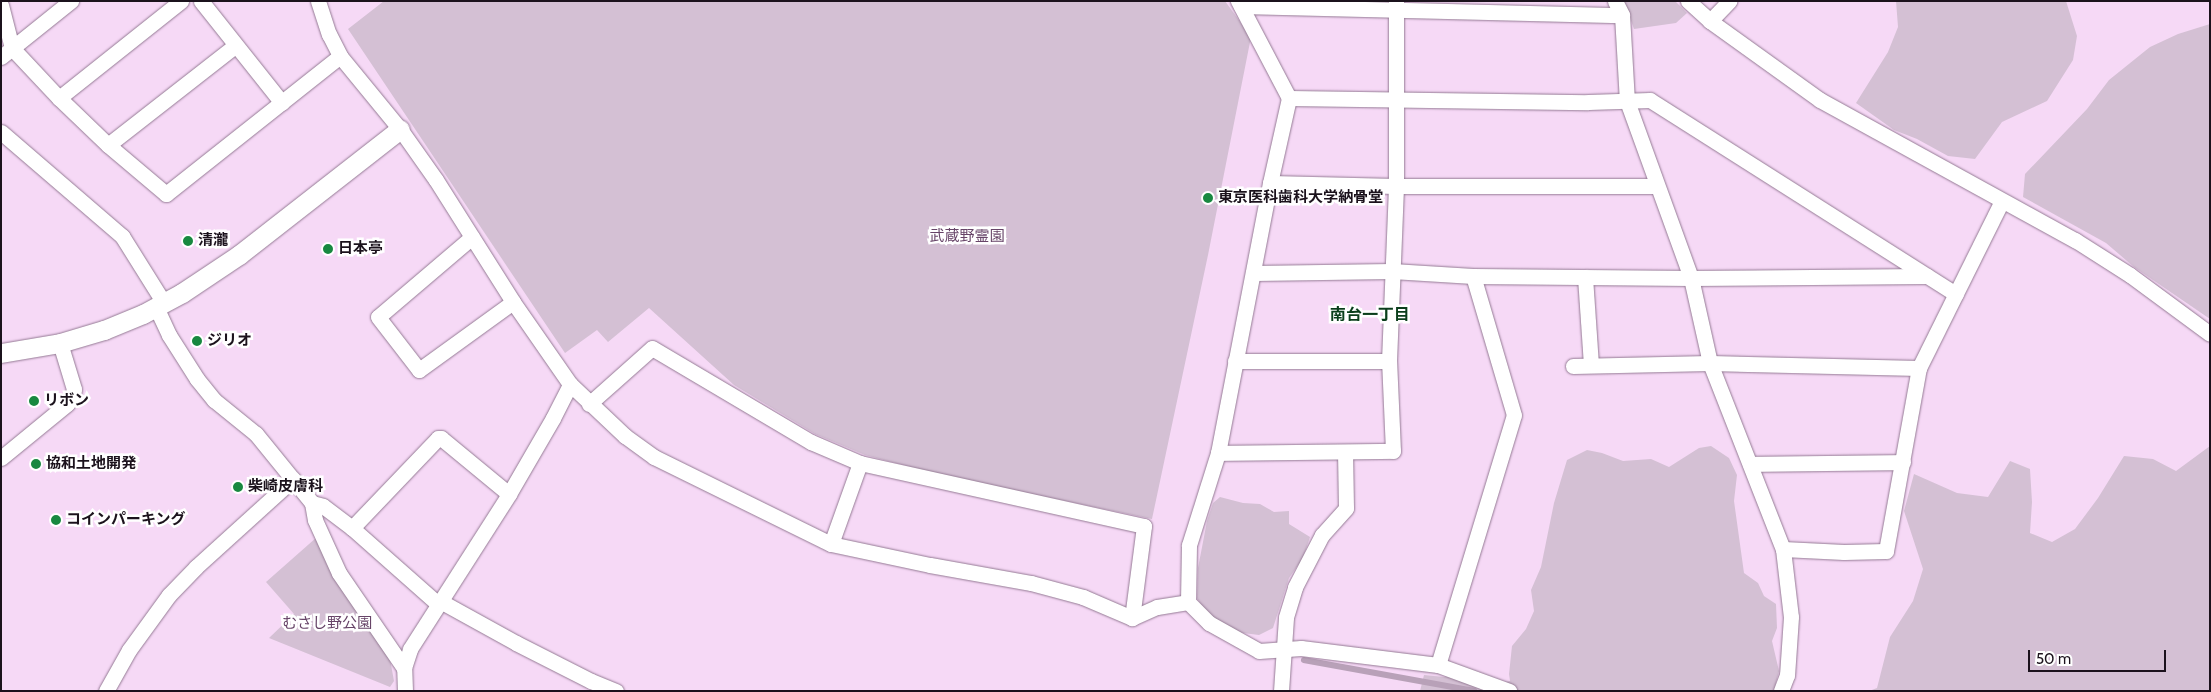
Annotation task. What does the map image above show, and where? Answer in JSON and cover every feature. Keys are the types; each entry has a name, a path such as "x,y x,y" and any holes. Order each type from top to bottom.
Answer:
{"street":[{"path":"7,53 71,1"},
{"path":"59,98 181,1"},
{"path":"201,1 282,103"},
{"path":"318,1 329,34 340,56 400,129 472,237 512,302 570,384 625,436 654,457 831,544 930,565 1031,583 1083,598 1132,618 1157,607 1188,602"},
{"path":"1688,1 1710,20 1820,100 2002,202 2075,240 2130,275 2210,334"},
{"path":"1710,20 1729,1"},
{"path":"1508,691 1438,665 1301,648 1259,651 1209,623 1188,602 1189,545 1218,453 1270,184 1289,98 1240,4 1619,8 1627,101 1656,186 1691,278 1710,363 1783,549 1792,617 1787,675 1781,691"},
{"path":"1218,453 1393,451 1389,361 1396,186 1396,5"},
{"path":"1,6 7,53 59,98 108,145 166,194 340,56"},
{"path":"108,145 236,45"},
{"path":"1289,98 1650,100 1956,294"},
{"path":"1,353 60,343 104,330 160,305 239,255 400,129"},
{"path":"1,132 122,236 160,305 169,335 197,379 214,400 256,434 312,503 315,520 339,573 404,668"},
{"path":"1270,184 1656,186"},
{"path":"1783,549 1844,552 1886,551 1919,368 2002,202"},
{"path":"472,237 378,317 419,370 512,302"},
{"path":"1254,273 1392,271 1473,276 1691,278 1927,276"},
{"path":"1438,665 1514,415 1473,276"},
{"path":"1585,277 1591,364"},
{"path":"1,458 72,398 74,389 60,343"},
{"path":"589,404 652,348 811,442 860,463 1144,526 1132,618"},
{"path":"1235,361 1389,361"},
{"path":"1573,366 1591,364 1710,363 1919,368"},
{"path":"405,691 404,668 410,649 509,494 553,418 570,384"},
{"path":"352,528 438,438 441,438 509,494"},
{"path":"1281,691 1286,618 1295,587 1322,536 1346,508 1345,452"},
{"path":"1750,464 1903,462"},
{"path":"831,544 860,463"},
{"path":"106,691 130,650 169,594 293,479"},
{"path":"312,503 323,506 352,528 439,602 590,681 616,691"}],"green space":[{"name":"武蔵野霊園","path":"384,1 1225,1 1251,37 1208,255 1152,519 941,475 865,455 815,434 734,385 649,308 608,342 597,330 565,353 348,29"},
{"path":"1624,1 1675,1 1687,13 1676,23 1634,29"},
{"path":"1896,1 2066,1 2077,36 2073,60 2047,101 2002,122 1975,159 1948,156 1917,139 1894,130 1856,103 1888,52 1898,27"},
{"path":"2210,24 2210,319 2134,267 2106,243 2023,197 2025,174 2087,109 2109,80 2150,47 2178,34"},
{"path":"1711,446 1729,458 1737,475 1734,501 1744,573 1758,583 1764,596 1776,604 1777,628 1772,641 1779,671 1774,691 1420,691 1424,675 1444,677 1455,672 1500,683 1510,681 1512,646 1526,629 1534,611 1531,590 1541,567 1554,503 1567,460 1587,450 1602,453 1623,461 1651,459 1669,467 1699,448"},
{"path":"2210,446 2210,691 1869,691 1877,688 1890,637 1913,601 1923,569 1904,511 1914,474 1957,493 1988,497 2010,461 2030,469 2032,502 2030,533 2052,542 2075,529 2098,498 2124,456 2153,459 2176,471"},
{"path":"1220,497 1243,503 1260,504 1274,512 1289,511 1289,524 1310,537 1303,558 1289,578 1273,628 1259,635 1235,632 1205,612 1197,598 1198,568 1207,521 1213,503"},
{"name":"むさし野公園","path":"317,537 390,659 394,681 390,687 269,638 294,614 266,582"}],"waterway":[{"path":"1304,660 1474,691"}],"place":[{"name":"東京医科歯科大学納骨堂","path":"1208,198"},
{"name":"清瀧","path":"188,241"},
{"name":"日本亭","path":"328,249"},
{"name":"ジリオ","path":"197,341"},
{"name":"リボン","path":"34,401"},
{"name":"協和土地開発","path":"36,464"},
{"name":"柴崎皮膚科","path":"238,487"},
{"name":"コインパーキング","path":"56,520"}],"district":[{"name":"南台一丁目","path":"1370,315"}]}
